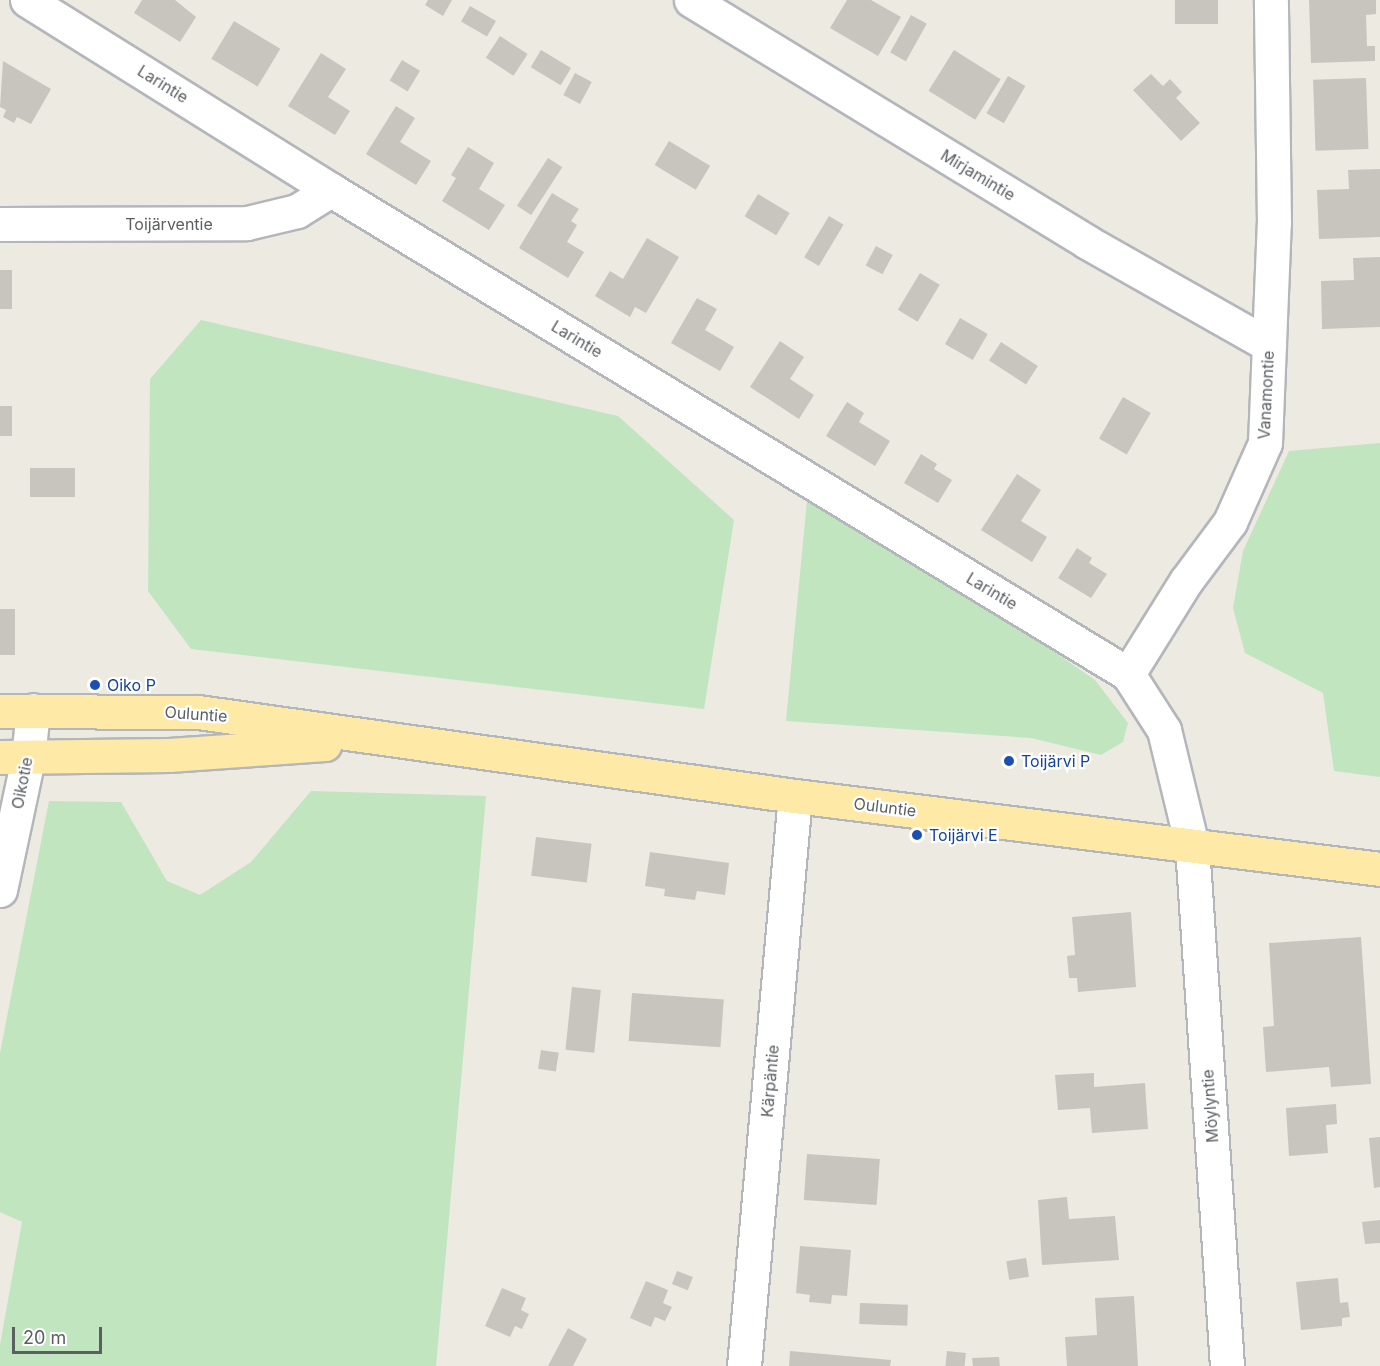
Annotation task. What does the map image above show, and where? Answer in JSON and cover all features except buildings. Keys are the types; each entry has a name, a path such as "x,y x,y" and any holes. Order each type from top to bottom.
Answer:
{"main road":[{"name":"Ouluntie","path":"0,711 198,712 795,796 1380,869"},
{"name":"Ouluntie","path":"14,758 169,755 390,739"}],"street":[{"name":"Larintie","path":"27,0 331,190 1128,674"},
{"name":"Mirjamintie","path":"691,0 1087,242 1269,345"},
{"name":"Vanamontie","path":"1128,674 1246,492 1265,443 1274,223 1271,0"},
{"name":"Toijärventie","path":"0,224 247,223 297,211 331,190"},
{"path":"1128,674 1164,730 1192,846"},
{"name":"Oikotie","path":"0,890 14,758 33,710"},
{"name":"Kärpäntie","path":"744,1366 795,796"},
{"name":"Möylyntie","path":"1192,846 1227,1366"}],"green space":[{"path":"201,320 618,416 734,520 704,709 191,649 148,591 150,379"},
{"path":"1380,443 1380,777 1334,771 1323,693 1245,653 1233,608 1243,551 1289,451"},
{"path":"807,500 985,604 1095,680 1128,723 1123,742 1101,755 1031,738 786,721"},
{"path":"311,791 486,796 436,1366 0,1366 0,1345 22,1222 0,1212 0,1053 49,801 121,802 167,881 200,895 251,862"}],"place":[{"name":"Oiko P","path":"95,685"},
{"name":"Toijärvi P","path":"1009,761"},
{"name":"Toijärvi E","path":"917,835"}]}
